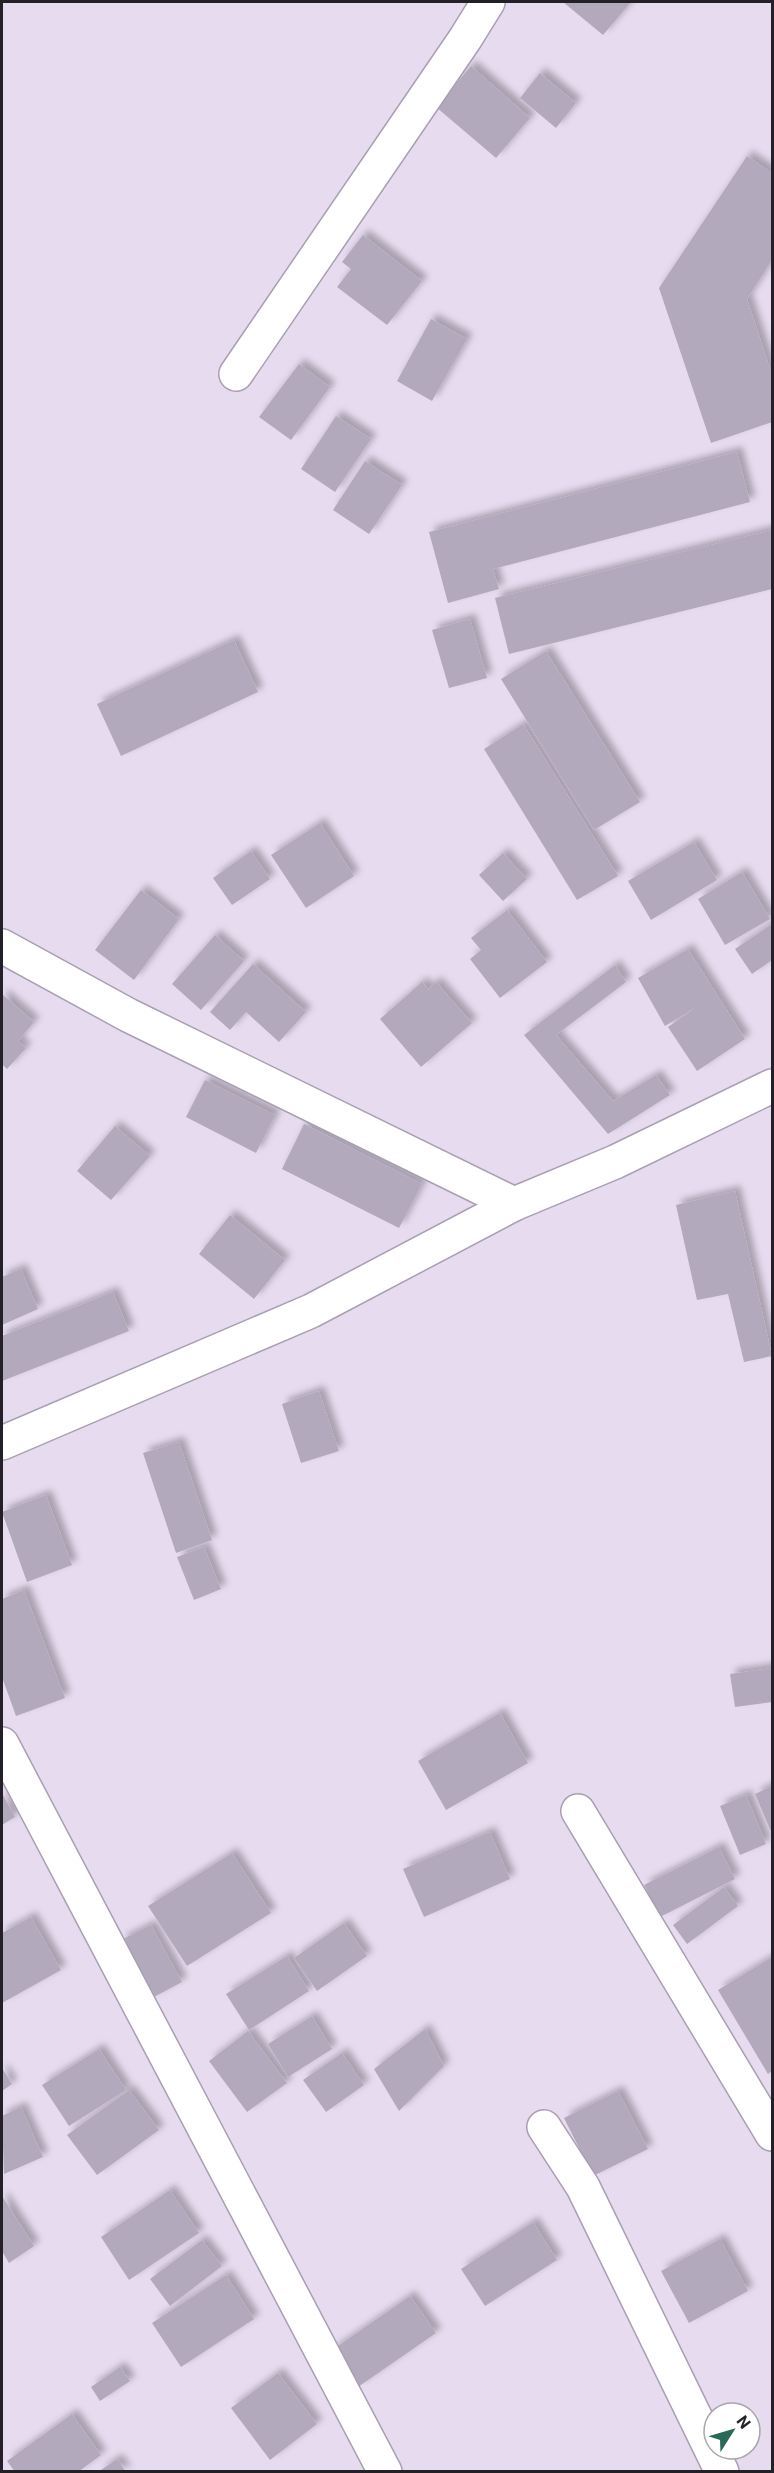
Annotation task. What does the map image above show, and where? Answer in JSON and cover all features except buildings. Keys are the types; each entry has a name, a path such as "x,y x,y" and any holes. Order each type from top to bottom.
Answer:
{"street":[{"path":"236,374 488,2"},
{"path":"2,946 128,1015 514,1204"},
{"path":"2,1443 311,1311 514,1204 615,1162 772,1086"},
{"path":"2,1744 385,2472"},
{"path":"578,1811 772,2134"},
{"path":"544,2127 583,2187 722,2472"}]}
